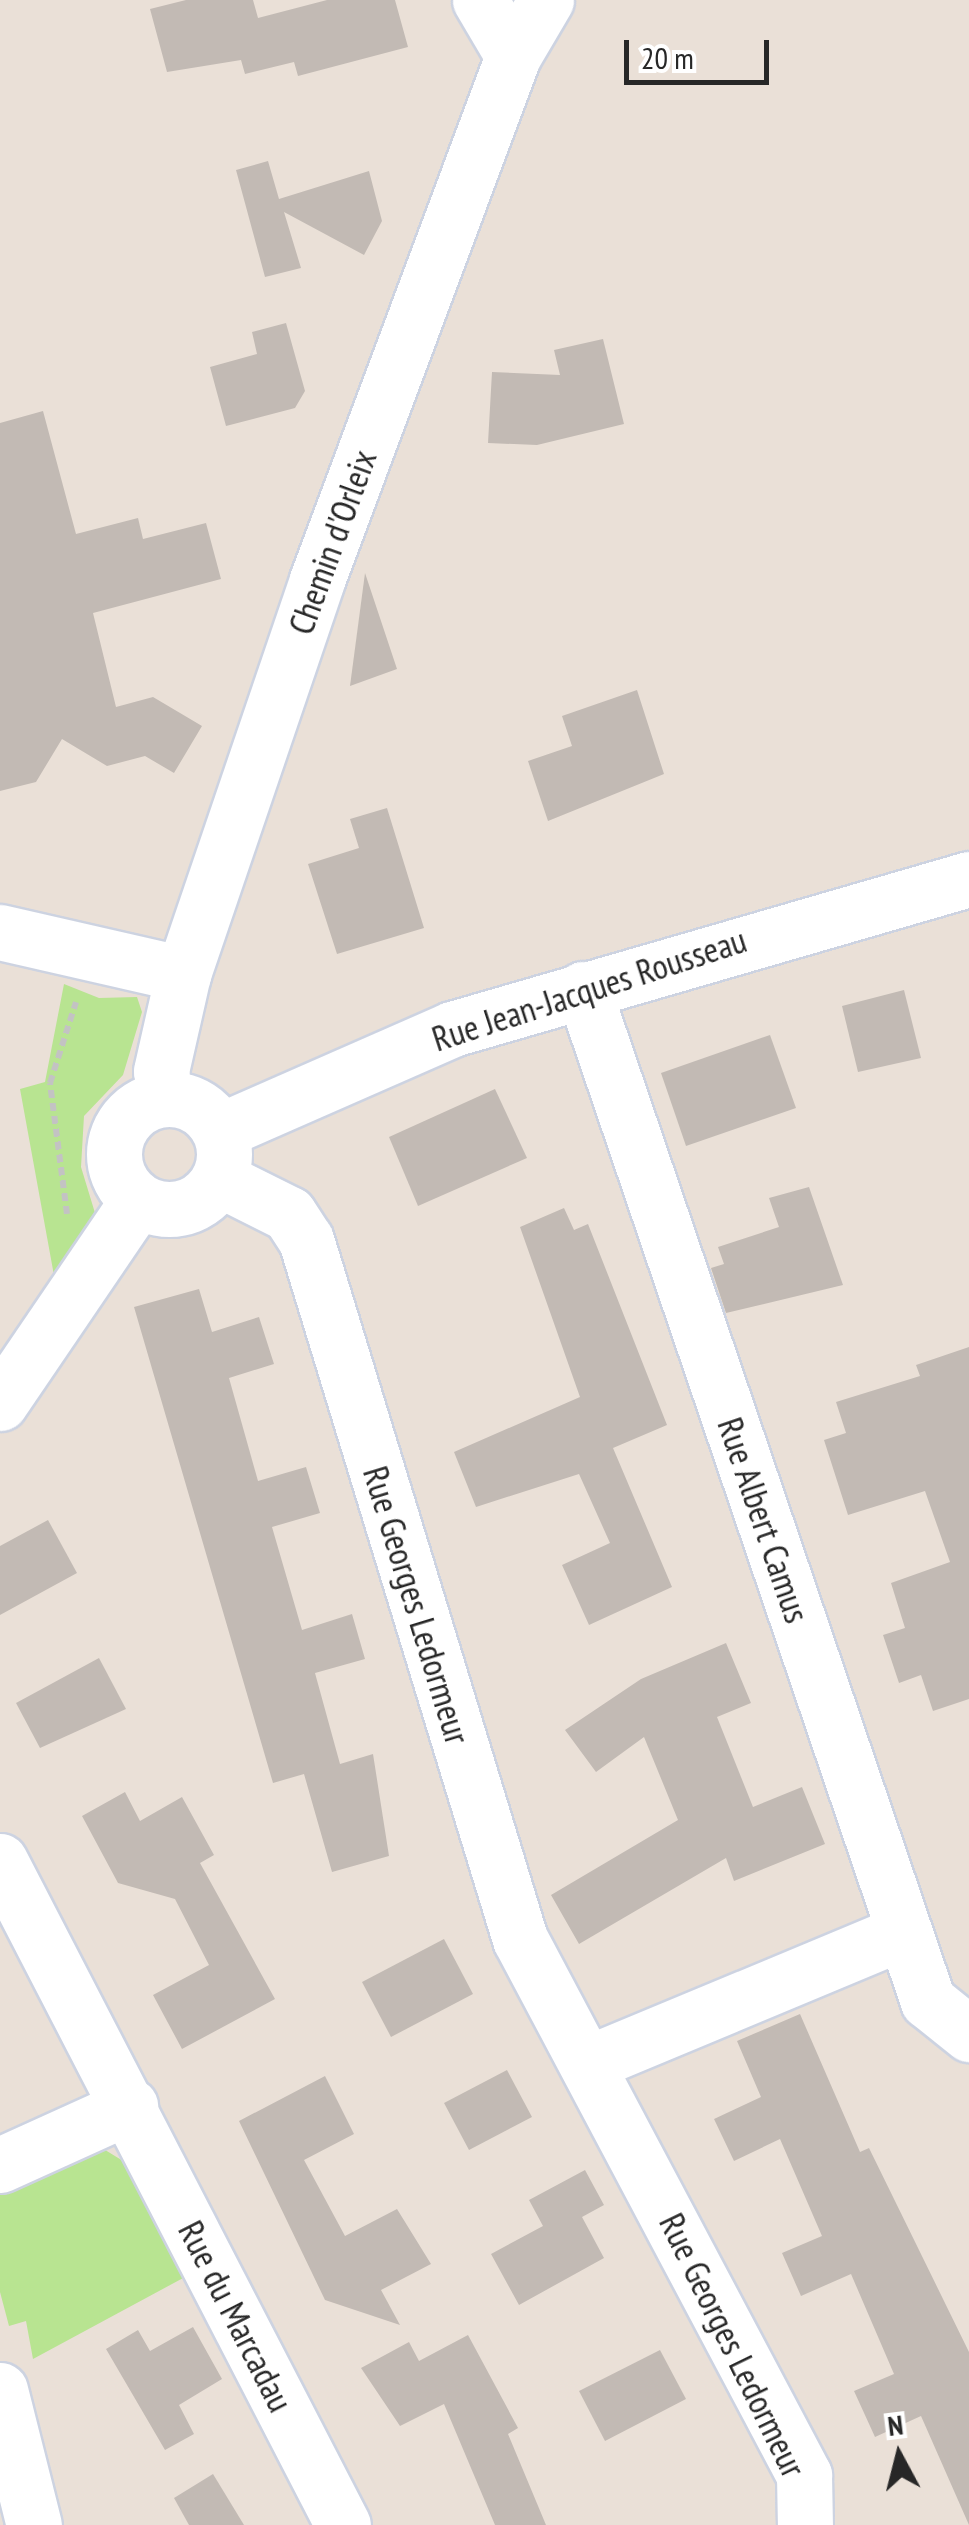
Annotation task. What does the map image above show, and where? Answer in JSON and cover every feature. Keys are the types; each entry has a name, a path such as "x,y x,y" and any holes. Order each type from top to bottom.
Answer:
{"street":[{"path":"480,0 513,56"},
{"name":"Chemin d'Orleix","path":"164,1098 161,1072 183,974 317,580 513,56 546,0"},
{"name":"Rue Jean-Jacques Rousseau","path":"219,1155 452,1029 969,879"},
{"path":"0,932 87,956 183,974"},
{"name":"Rue Albert Camus","path":"582,989 928,2001 969,2034"},
{"path":"164,1098 198,1106 219,1155 174,1209 138,1200 117,1173 114,1140 133,1111 164,1098"},
{"name":"Rue Georges Ledormeur","path":"219,1155 290,1214 306,1240 520,1939 591,2062 804,2475 805,2525"},
{"path":"0,1403 138,1200"},
{"name":"Rue du Marcadau","path":"0,1861 130,2106 343,2525"},
{"path":"591,2062 904,1932"},
{"path":"0,2165 130,2106"},
{"path":"0,2390 34,2525"}],"path":[{"path":"76,1290 50,1084 87,956"}],"green space":[{"path":"64,984 99,998 137,997 142,1012 123,1075 84,1116 81,1167 95,1213 55,1281 20,1089 45,1082"},
{"path":"97,2145 128,2164 185,2277 33,2359 26,2321 9,2326 0,2292 0,2190"}],"building":[{"path":"186,0 253,0 258,18 327,0 395,0 408,47 298,76 294,62 245,74 241,60 167,72 150,9"},
{"path":"268,161 279,199 369,171 382,221 364,255 284,212 301,268 265,277 236,170"},
{"path":"286,323 305,391 295,408 226,426 210,367 257,354 252,332"},
{"path":"603,339 624,424 537,445 488,443 492,372 560,375 554,350"},
{"path":"43,411 76,534 138,518 143,539 206,523 221,579 93,613 116,707 153,697 202,726 174,773 145,756 107,766 62,739 36,782 0,791 0,423"},
{"path":"365,573 397,669 350,686"},
{"path":"637,690 664,774 548,821 528,761 572,746 562,716"},
{"path":"387,808 424,928 337,954 308,864 359,848 350,819"},
{"path":"904,990 921,1058 858,1072 842,1006"},
{"path":"770,1035 796,1108 686,1146 661,1073"},
{"path":"495,1089 527,1158 418,1206 389,1137"},
{"path":"809,1187 843,1285 726,1313 711,1268 724,1264 718,1247 779,1227 769,1198"},
{"path":"564,1208 574,1230 588,1224 667,1425 613,1448 672,1587 589,1625 562,1565 610,1543 579,1474 476,1507 454,1452 580,1397 520,1227"},
{"path":"199,1289 212,1332 259,1317 274,1364 229,1378 258,1481 306,1467 320,1513 272,1527 302,1630 352,1614 365,1659 315,1673 340,1764 373,1754 389,1856 332,1872 304,1774 273,1783 134,1307"},
{"path":"969,1347 969,1699 933,1711 921,1675 899,1683 883,1635 905,1628 891,1583 950,1562 925,1491 848,1515 824,1440 846,1433 836,1402 920,1376 916,1365"},
{"path":"48,1520 77,1573 0,1615 0,1546"},
{"path":"726,1643 751,1703 717,1717 753,1807 802,1787 825,1844 734,1881 726,1858 579,1944 551,1895 678,1820 644,1737 596,1772 565,1730 641,1679"},
{"path":"99,1658 126,1709 40,1748 16,1703"},
{"path":"125,1792 140,1821 182,1797 214,1855 200,1863 275,1999 182,2049 153,1995 209,1965 175,1899 118,1883 82,1816"},
{"path":"444,1939 473,1994 391,2037 362,1982"},
{"path":"800,2014 860,2152 869,2148 969,2352 969,2525 921,2416 875,2437 854,2391 894,2374 851,2274 801,2296 782,2253 822,2236 780,2139 734,2161 714,2119 761,2097 737,2041"},
{"path":"507,2070 532,2117 469,2150 444,2103"},
{"path":"325,2076 354,2134 304,2160 345,2236 397,2209 431,2264 381,2290 400,2325 325,2300 239,2121"},
{"path":"585,2170 604,2205 582,2217 604,2258 519,2305 491,2254 543,2226 529,2200"},
{"path":"193,2327 222,2379 179,2405 194,2434 165,2450 106,2349 138,2330 150,2351"},
{"path":"468,2335 518,2428 508,2434 546,2525 495,2525 444,2404 400,2426 361,2368 409,2342 419,2361"},
{"path":"660,2350 686,2399 605,2441 579,2391"},
{"path":"213,2474 244,2525 189,2525 174,2498"}]}
